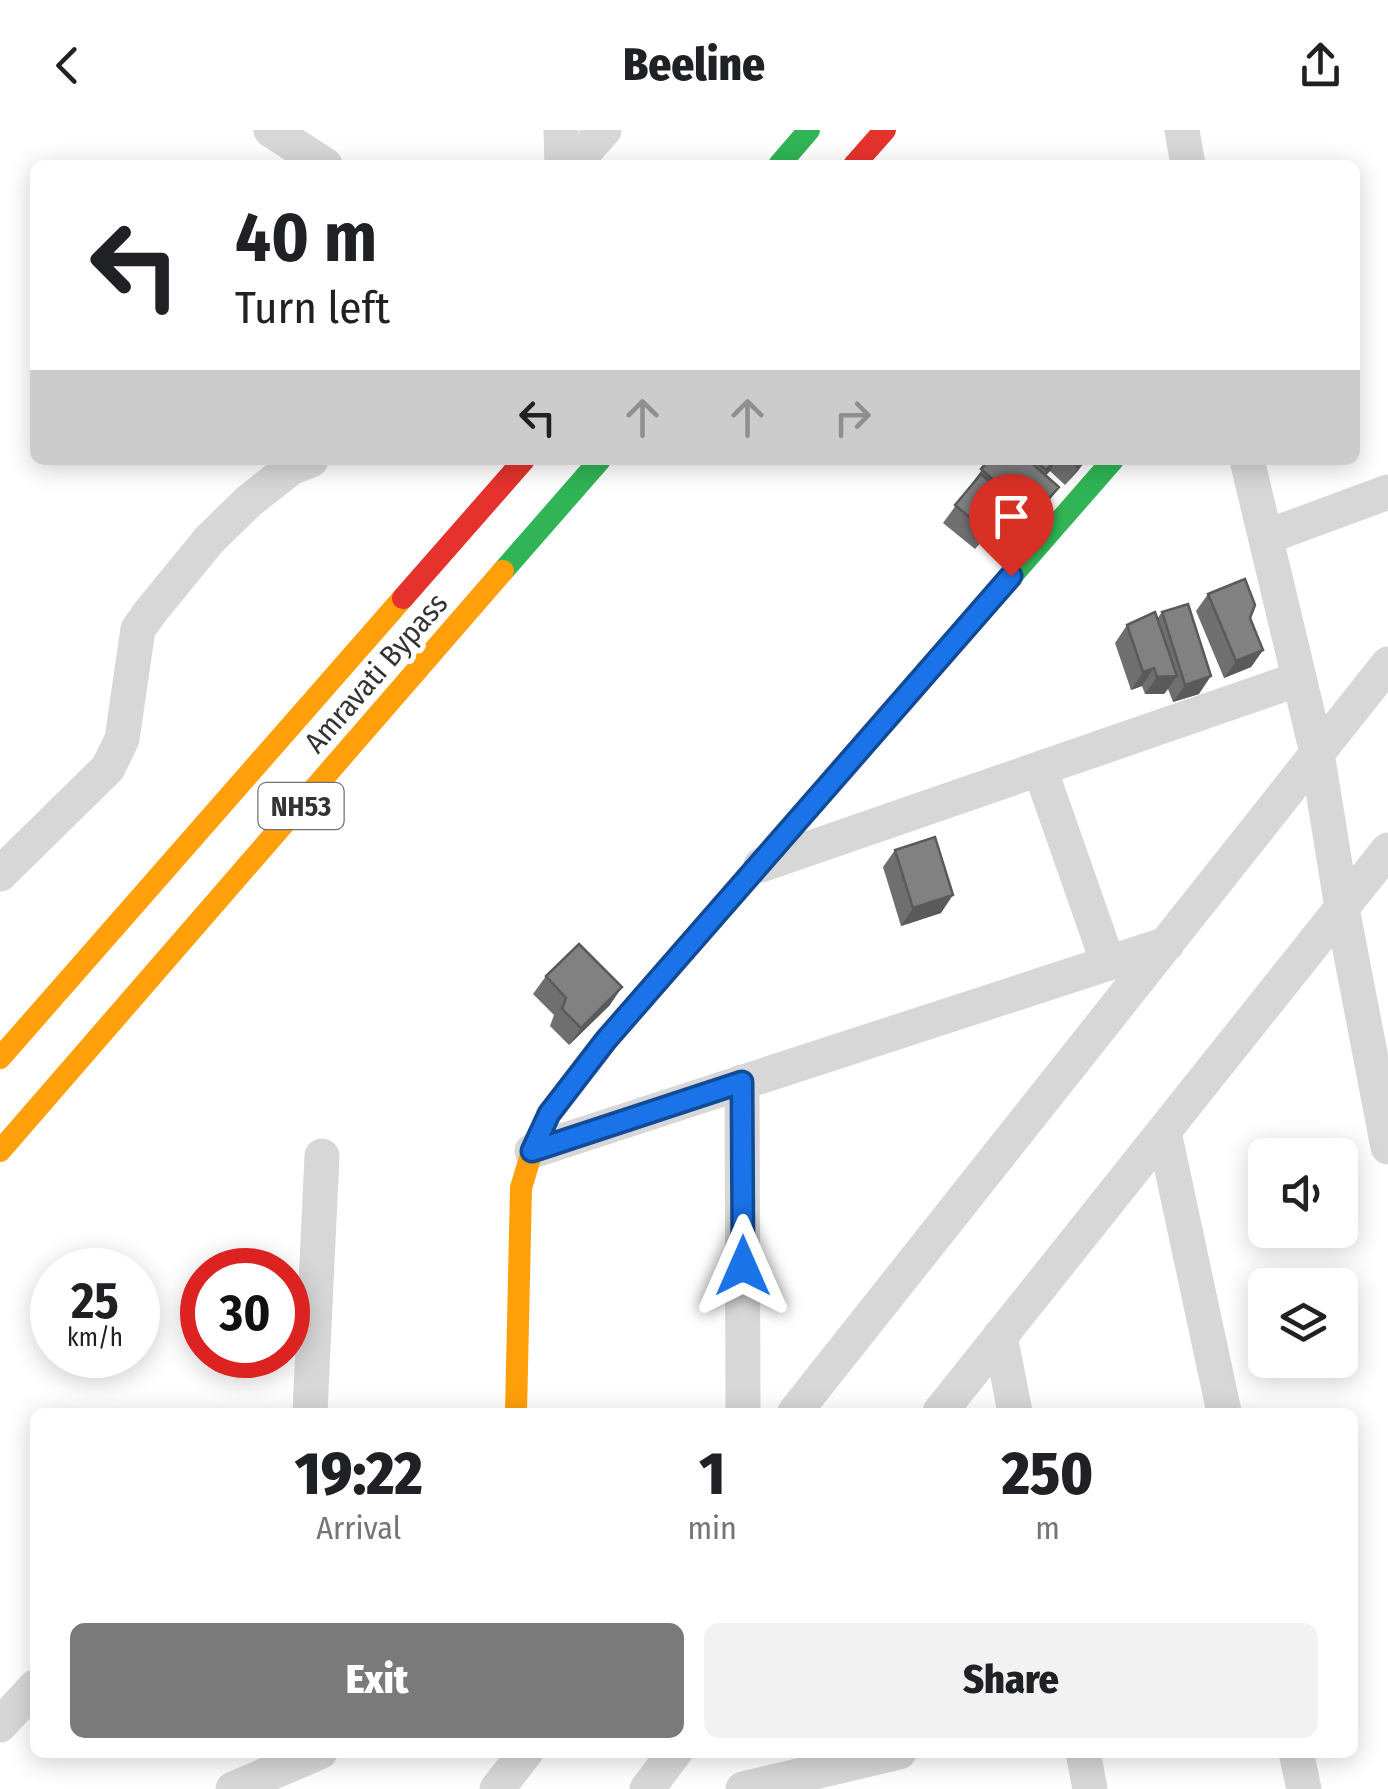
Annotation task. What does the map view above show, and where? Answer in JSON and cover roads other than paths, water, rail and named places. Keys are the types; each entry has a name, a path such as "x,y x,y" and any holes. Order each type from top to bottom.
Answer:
{"main road":[{"path":"783,160 809,130"},
{"path":"858,160 885,130"},
{"name":"Amravati Bypass","path":"0,1058 520,465"},
{"name":"Amravati Bypass","path":"0,1151 596,465"},
{"path":"516,1408 521,1188 549,1114 606,1040 1109,465"}],"street":[{"path":"270,130 317,160"},
{"path":"561,130 562,160"},
{"path":"577,160 604,130"},
{"path":"1182,130 1187,160"},
{"path":"0,874 108,768 122,739 138,628 209,540 249,501 298,465"},
{"path":"1248,465 1317,754 1388,1146"},
{"path":"1266,537 1388,492"},
{"path":"798,1408 1388,664"},
{"path":"757,866 1299,680"},
{"path":"1040,769 1108,962"},
{"path":"943,1408 1388,850"},
{"path":"532,1151 1167,944"},
{"path":"742,1082 743,1408"},
{"path":"1164,1132 1223,1408"},
{"path":"310,1399 322,1156"},
{"path":"1000,1336 1014,1408"},
{"path":"0,1725 30,1692"},
{"path":"233,1789 300,1758"},
{"path":"647,1789 670,1758"},
{"path":"743,1789 874,1758"},
{"path":"1084,1758 1090,1789"},
{"path":"1297,1758 1304,1789"}]}
